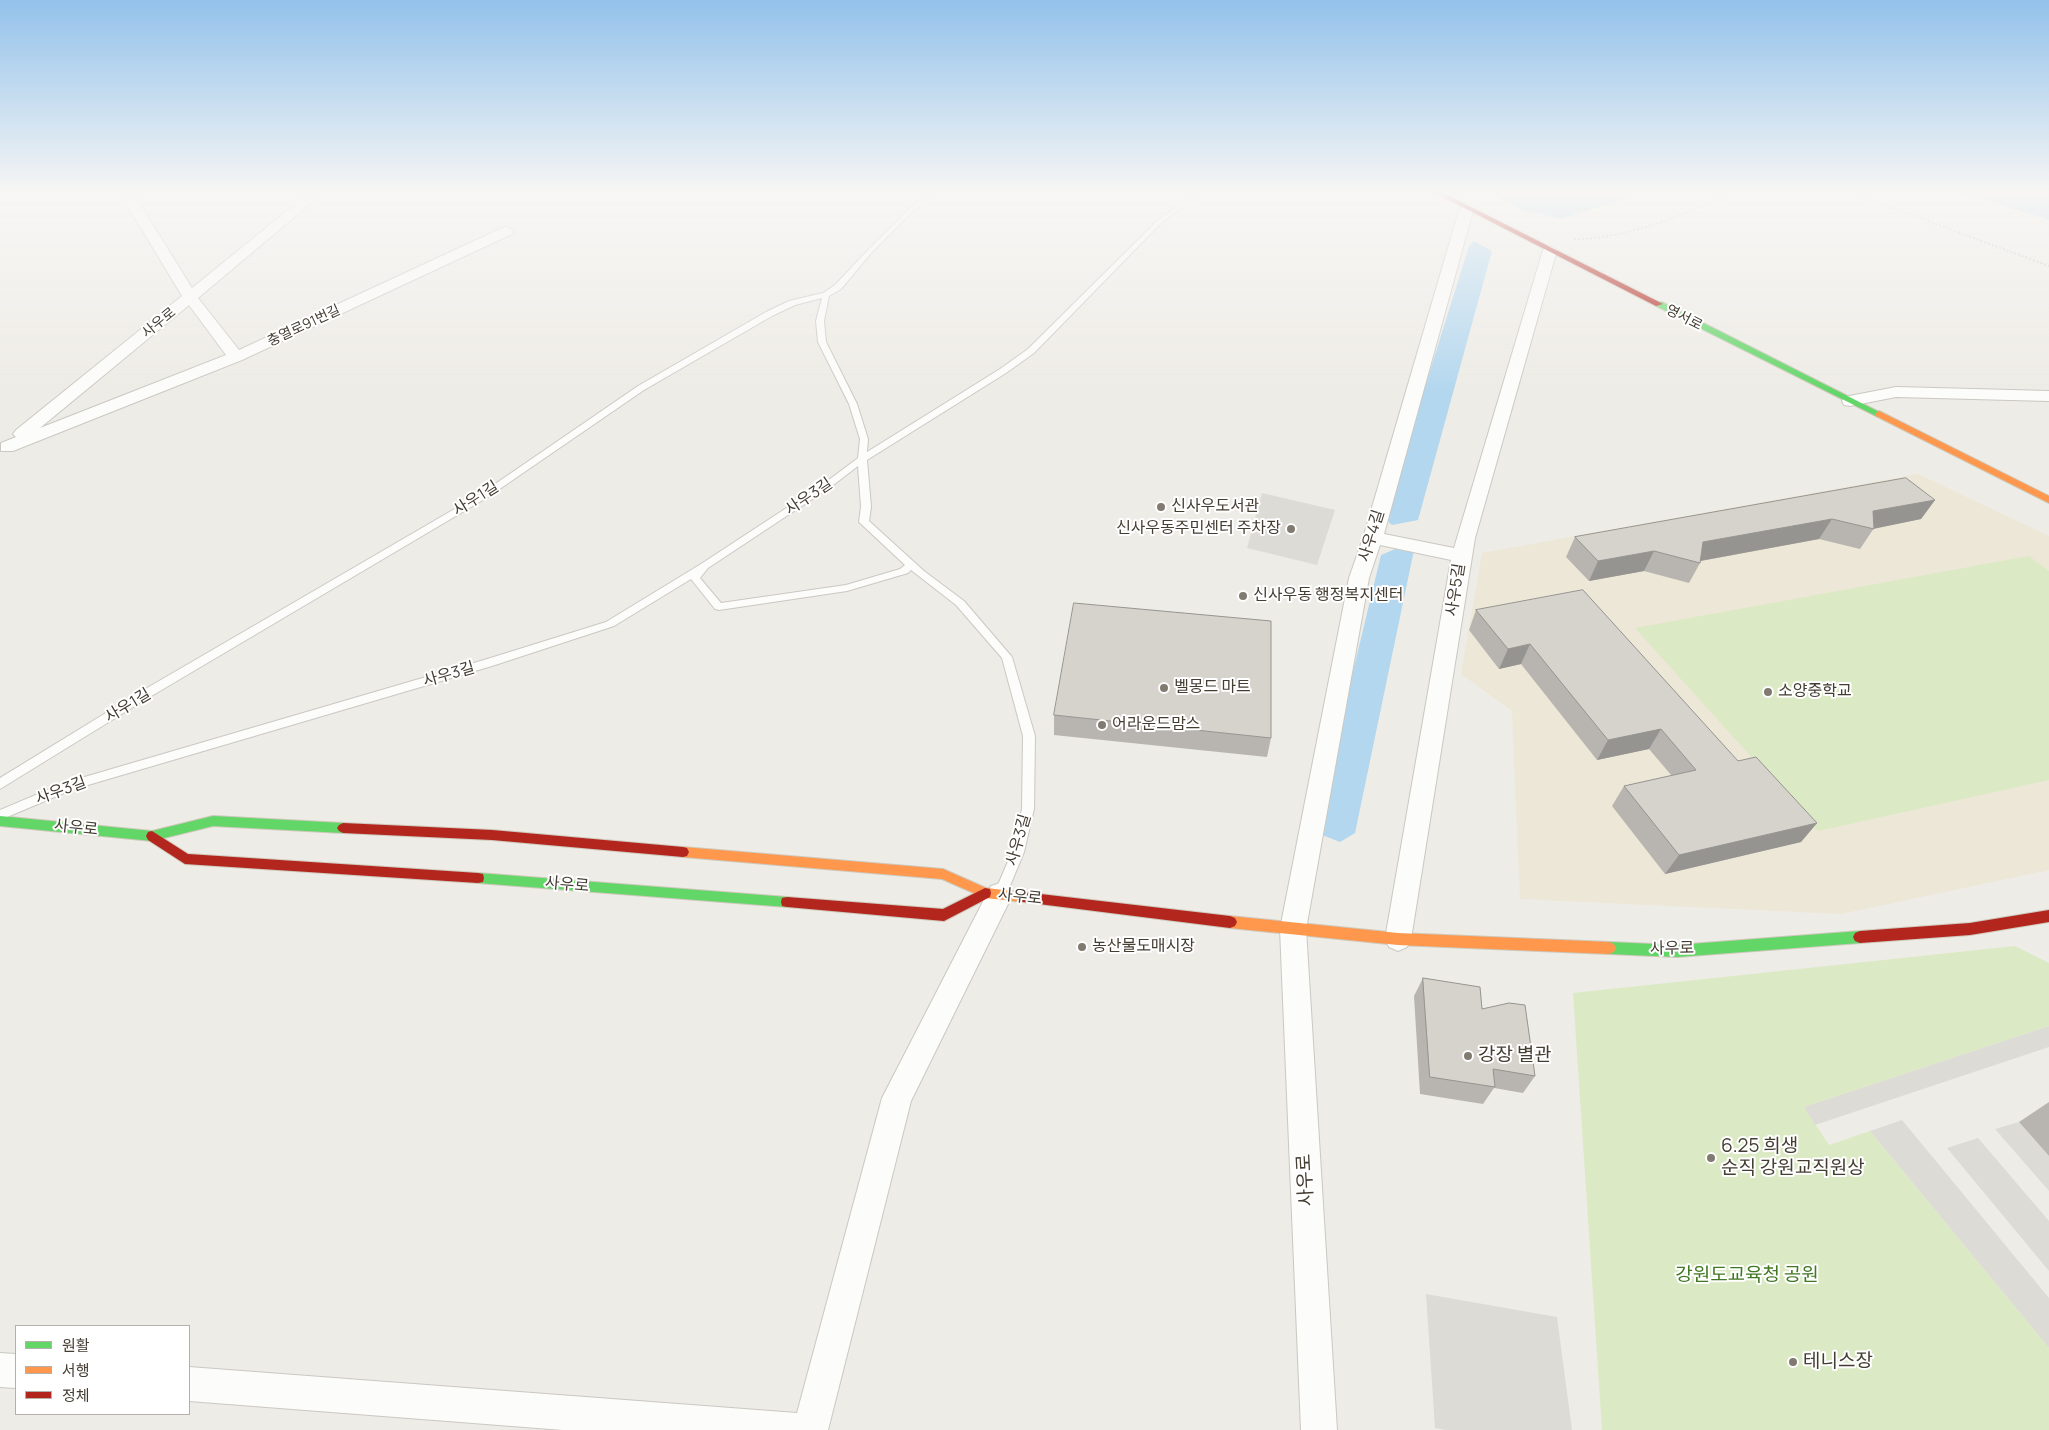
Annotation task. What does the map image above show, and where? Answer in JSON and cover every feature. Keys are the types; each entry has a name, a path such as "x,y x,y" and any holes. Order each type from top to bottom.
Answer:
{"street":[{"path":"167,260 190,297 236,357"},
{"name":"사우로","path":"3,450 236,260"},
{"name":"충열로91번길","path":"3,450 236,357 445,260"},
{"name":"사우4길","path":"1293,929 1359,578 1373,538 1452,260"},
{"name":"사우5길","path":"1398,939 1462,556 1547,260"},
{"name":"영서로","path":"1569,260 2049,500"},
{"path":"1850,401 1896,392 2049,396"},
{"path":"1373,538 1462,556"},
{"name":"사우로","path":"0,821 152,836 213,821 492,835 943,874 992,894 1293,929 1398,939 1677,950 1970,929 2049,916"},
{"name":"사우로","path":"152,836 184,859 510,880 944,915 992,894"},
{"path":"810,1430 897,1098 992,894"},
{"name":"사우로","path":"1293,929 1319,1430"},
{"path":"0,1370 15,1371"},
{"path":"190,1384 795,1430"}],"lane":[{"name":"사우1길","path":"0,784 139,698 485,495 641,388 769,314 792,303 826,295 838,287 862,260"},
{"name":"사우3길","path":"0,815 68,786 488,663 610,624 704,566 829,484 862,459 1003,371 1031,351 1122,260"},
{"path":"826,295 820,321 822,342 853,404 864,439 862,459"},
{"name":"사우3길","path":"862,459 866,507 864,522 911,566 960,603 1006,657 1029,736 1028,809 1018,852 992,894"},
{"path":"704,566 695,578 719,607 847,588 904,571 911,566"}],"path":[{"path":"2032,260 2049,266"}],"shaded area":[{"name":"소양중학교","path":"1918,474 2049,536 2049,870 1841,914 1520,899 1512,711 1461,674 1482,553"},
{"name":"신사우동주민센터 주차장","path":"1262,493 1335,510 1317,565 1247,548"},
{"path":"2049,1026 2049,1047 1815,1125 1804,1107"},
{"path":"1902,1120 2049,1298 2049,1348 1870,1131"},
{"path":"2019,1122 2049,1156 2049,1191 1995,1129"},
{"path":"1978,1138 2049,1221 2049,1271 1947,1148"},
{"path":"1426,1294 1557,1317 1572,1430 1446,1430 1435,1428"}],"green space":[{"path":"2029,556 2049,571 2049,780 1818,831 1635,628"},
{"name":"강원도교육청 공원","path":"2015,946 2049,963 2049,1026 1804,1107 1829,1145 1870,1131 2049,1348 2049,1430 1602,1430 1573,993"}],"water":[{"path":"1465,260 1490,260 1418,520 1392,525 1384,518"},
{"path":"1400,547 1414,550 1355,833 1340,842 1312,831 1320,809 1381,555"}],"building":[{"path":"1906,478 1935,500 1873,511 1874,529 1832,519 1703,542 1700,563 1654,551 1598,561 1575,537"},
{"path":"1583,590 1738,761 1756,757 1817,823 1679,855 1624,786 1696,770 1661,729 1608,740 1530,644 1508,649 1476,610"},
{"name":"벨몽드 마트","path":"1074,603 1271,621 1271,738 1054,715"},
{"name":"강장 별관","path":"1423,978 1480,987 1482,1009 1509,1003 1525,1005 1535,1076 1493,1069 1495,1087 1430,1077"}],"traffic: fast":[{"path":"1659,304 1879,414"},
{"path":"0,821 152,836 213,821 343,828"},
{"path":"478,878 787,902"},
{"path":"1609,948 1677,951 1860,937"}],"traffic: slow":[{"path":"1879,414 2049,500"},
{"path":"683,852 943,874 985,893 1023,897"},
{"path":"1230,922 1398,939 1609,948"}],"traffic: jam":[{"path":"1571,260 1659,304"},
{"path":"343,828 492,835 683,852"},
{"path":"152,836 185,859 478,878"},
{"path":"787,902 944,915 985,893"},
{"path":"1023,897 1230,922"},
{"path":"1860,937 1970,929 2049,916"}],"place":[{"name":"신사우도서관","path":"1161,507"},
{"name":"신사우동주민센터 주차장","path":"1291,529"},
{"name":"신사우동 행정복지센터","path":"1243,596"},
{"name":"벨몽드 마트","path":"1164,688"},
{"name":"소양중학교","path":"1768,692"},
{"name":"어라운드맘스","path":"1102,725"},
{"name":"농산물도매시장","path":"1082,947"},
{"name":"강장 별관","path":"1468,1056"},
{"name":"6.25 희생 순직 강원교직원상","path":"1711,1158"},
{"name":"테니스장","path":"1793,1362"}]}
